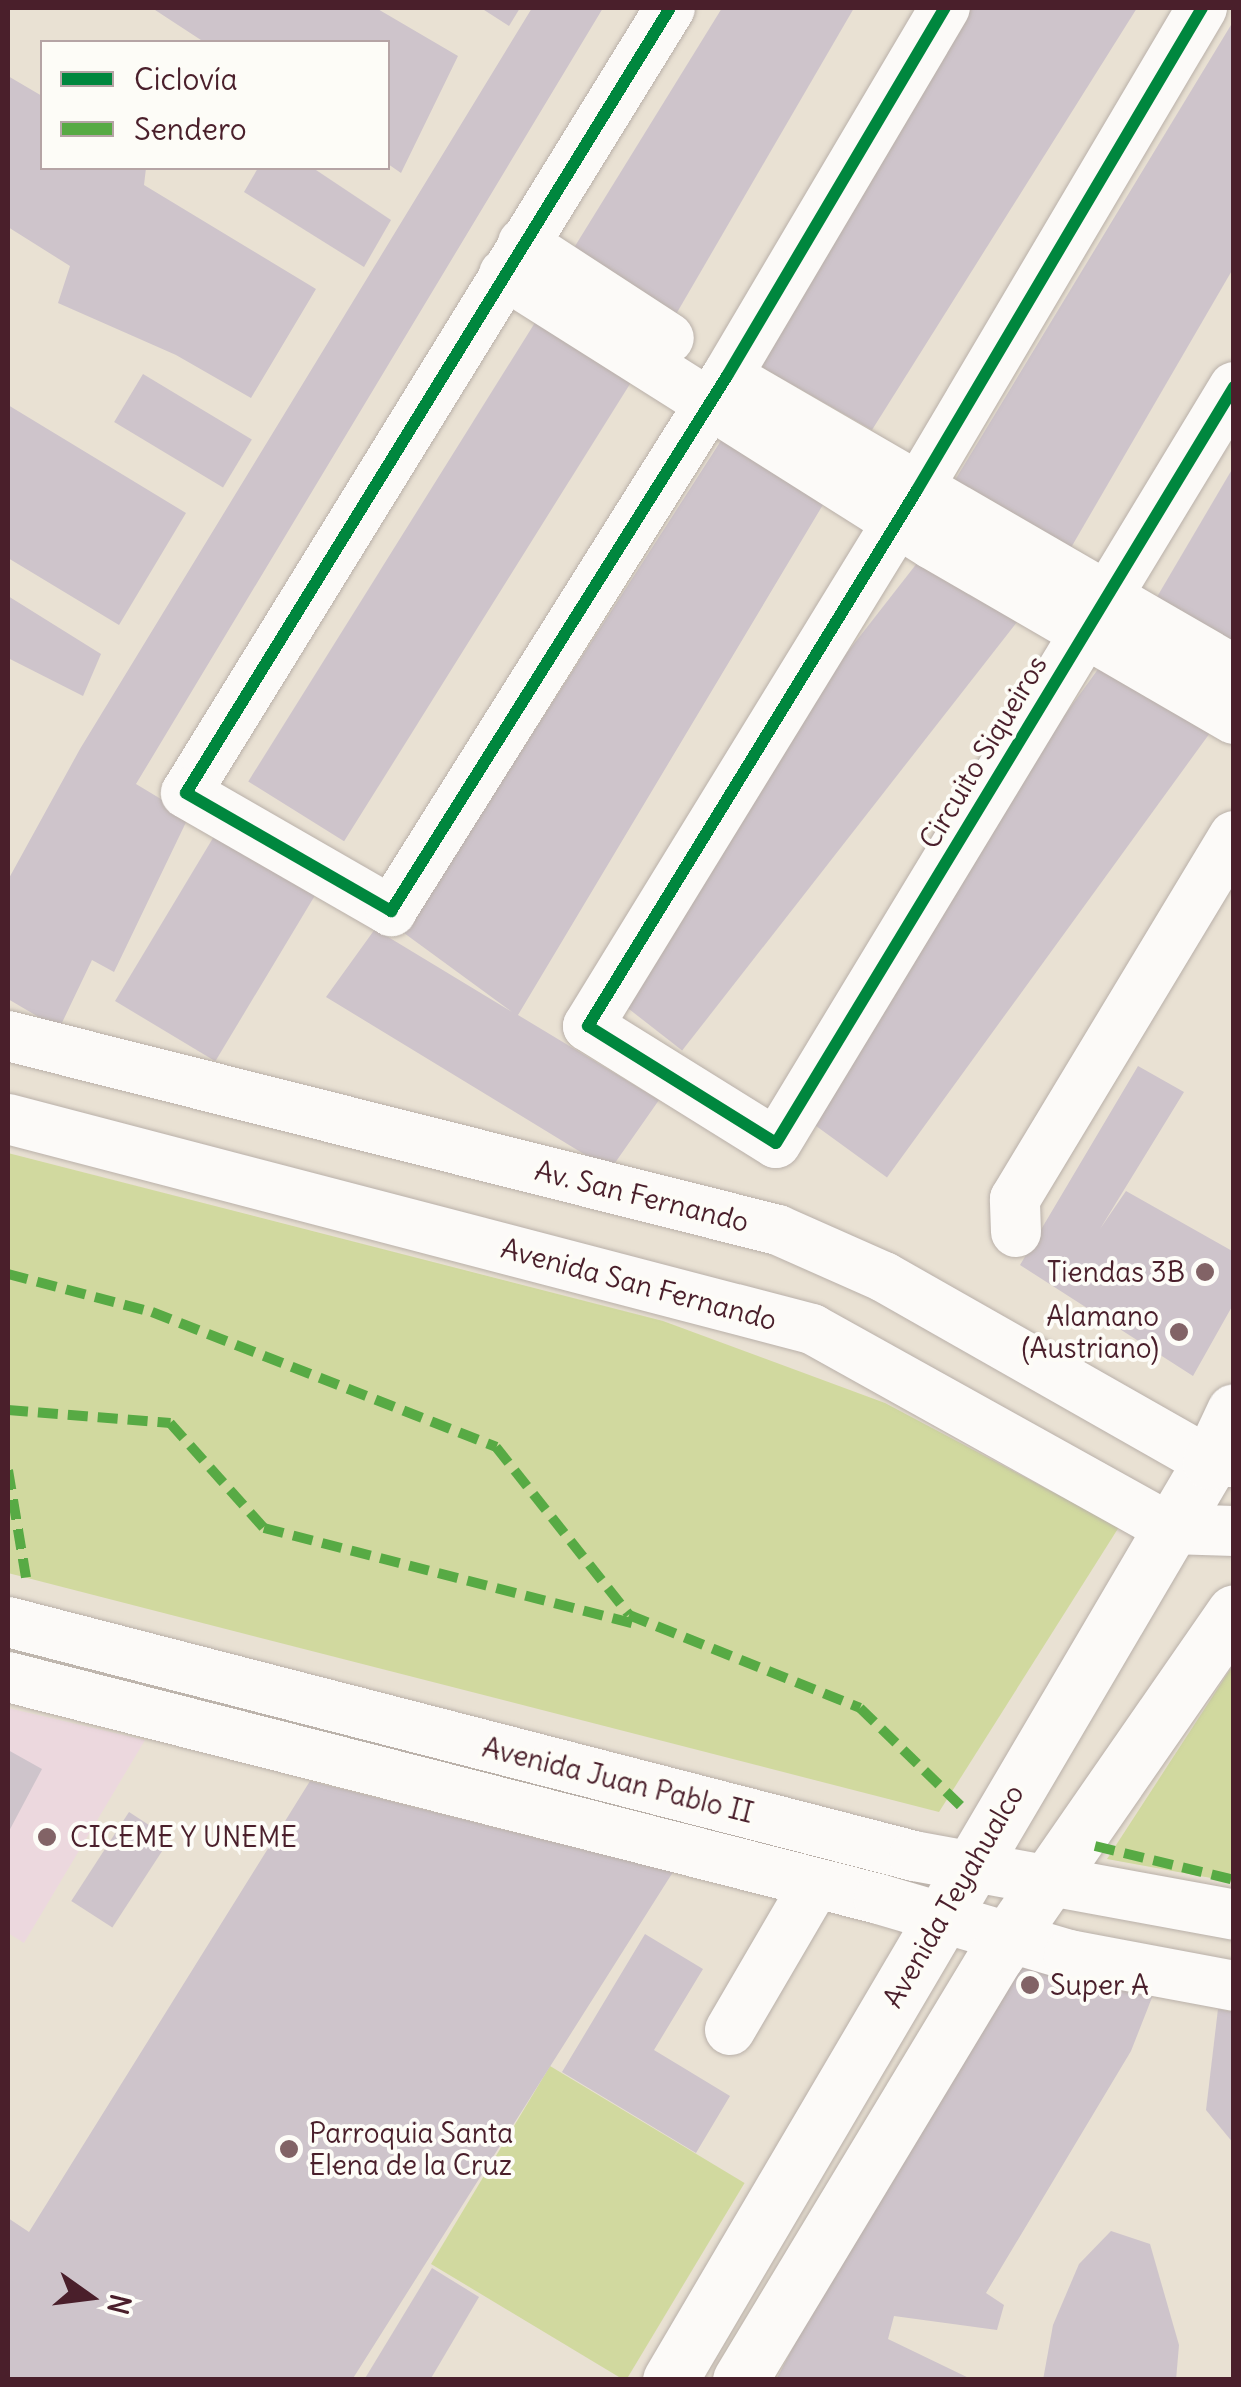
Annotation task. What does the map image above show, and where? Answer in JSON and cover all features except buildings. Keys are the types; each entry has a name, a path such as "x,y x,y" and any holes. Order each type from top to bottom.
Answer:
{"main road":[{"name":"Avenida Teyahualco","path":"670,2380 1171,1529 1222,1462 1234,1412"},
{"path":"740,2380 1046,1879 1234,1612"}],"street":[{"path":"670,8 186,793 392,912 718,390 945,8"},
{"path":"907,506 1202,8"},
{"path":"514,258 718,390 1094,616 1234,719"},
{"name":"Circuito Siqueiros","path":"907,506 588,1026 776,1142 1234,387"},
{"path":"1094,616 1234,670"},
{"path":"1016,1232 1016,1199 1234,836"},
{"name":"Av. San Fernando","path":"8,1036 778,1230 884,1277 1222,1462"},
{"name":"Avenida San Fernando","path":"8,1120 812,1329 1171,1529 1234,1530"},
{"name":"Avenida Juan Pablo II","path":"8,1622 969,1867 1234,1915"},
{"path":"8,1677 816,1883 1010,1938 1234,1986"},
{"path":"730,2030 816,1883"}],"shaded area":[{"name":"CICEME Y UNEME","path":"8,1708 145,1740 24,1943 8,1933"}],"green space":[{"path":"8,1153 663,1321 885,1403 1119,1527 939,1812 8,1573"},
{"path":"1233,1665 1233,1882 1107,1859"},
{"path":"550,2066 745,2183 626,2380 431,2264"}],"marked path":[{"path":"8,1274 152,1312 496,1447 629,1615 860,1708 966,1811"},
{"path":"8,1410 170,1423 264,1528 638,1625"},
{"path":"8,1470 26,1578"},
{"path":"1095,1846 1234,1880"}],"cycle path":[{"path":"670,8 186,793 391,911 727,376 945,8"},
{"path":"1202,8 917,490 588,1026 776,1143 1234,387"}],"place":[{"name":"Tiendas 3B","path":"1205,1272"},
{"name":"Alamano (Austriano)","path":"1179,1332"},
{"name":"CICEME Y UNEME","path":"47,1837"},
{"name":"Super A","path":"1030,1985"},
{"name":"Parroquia Santa Elena de la Cruz","path":"289,2149"}]}
